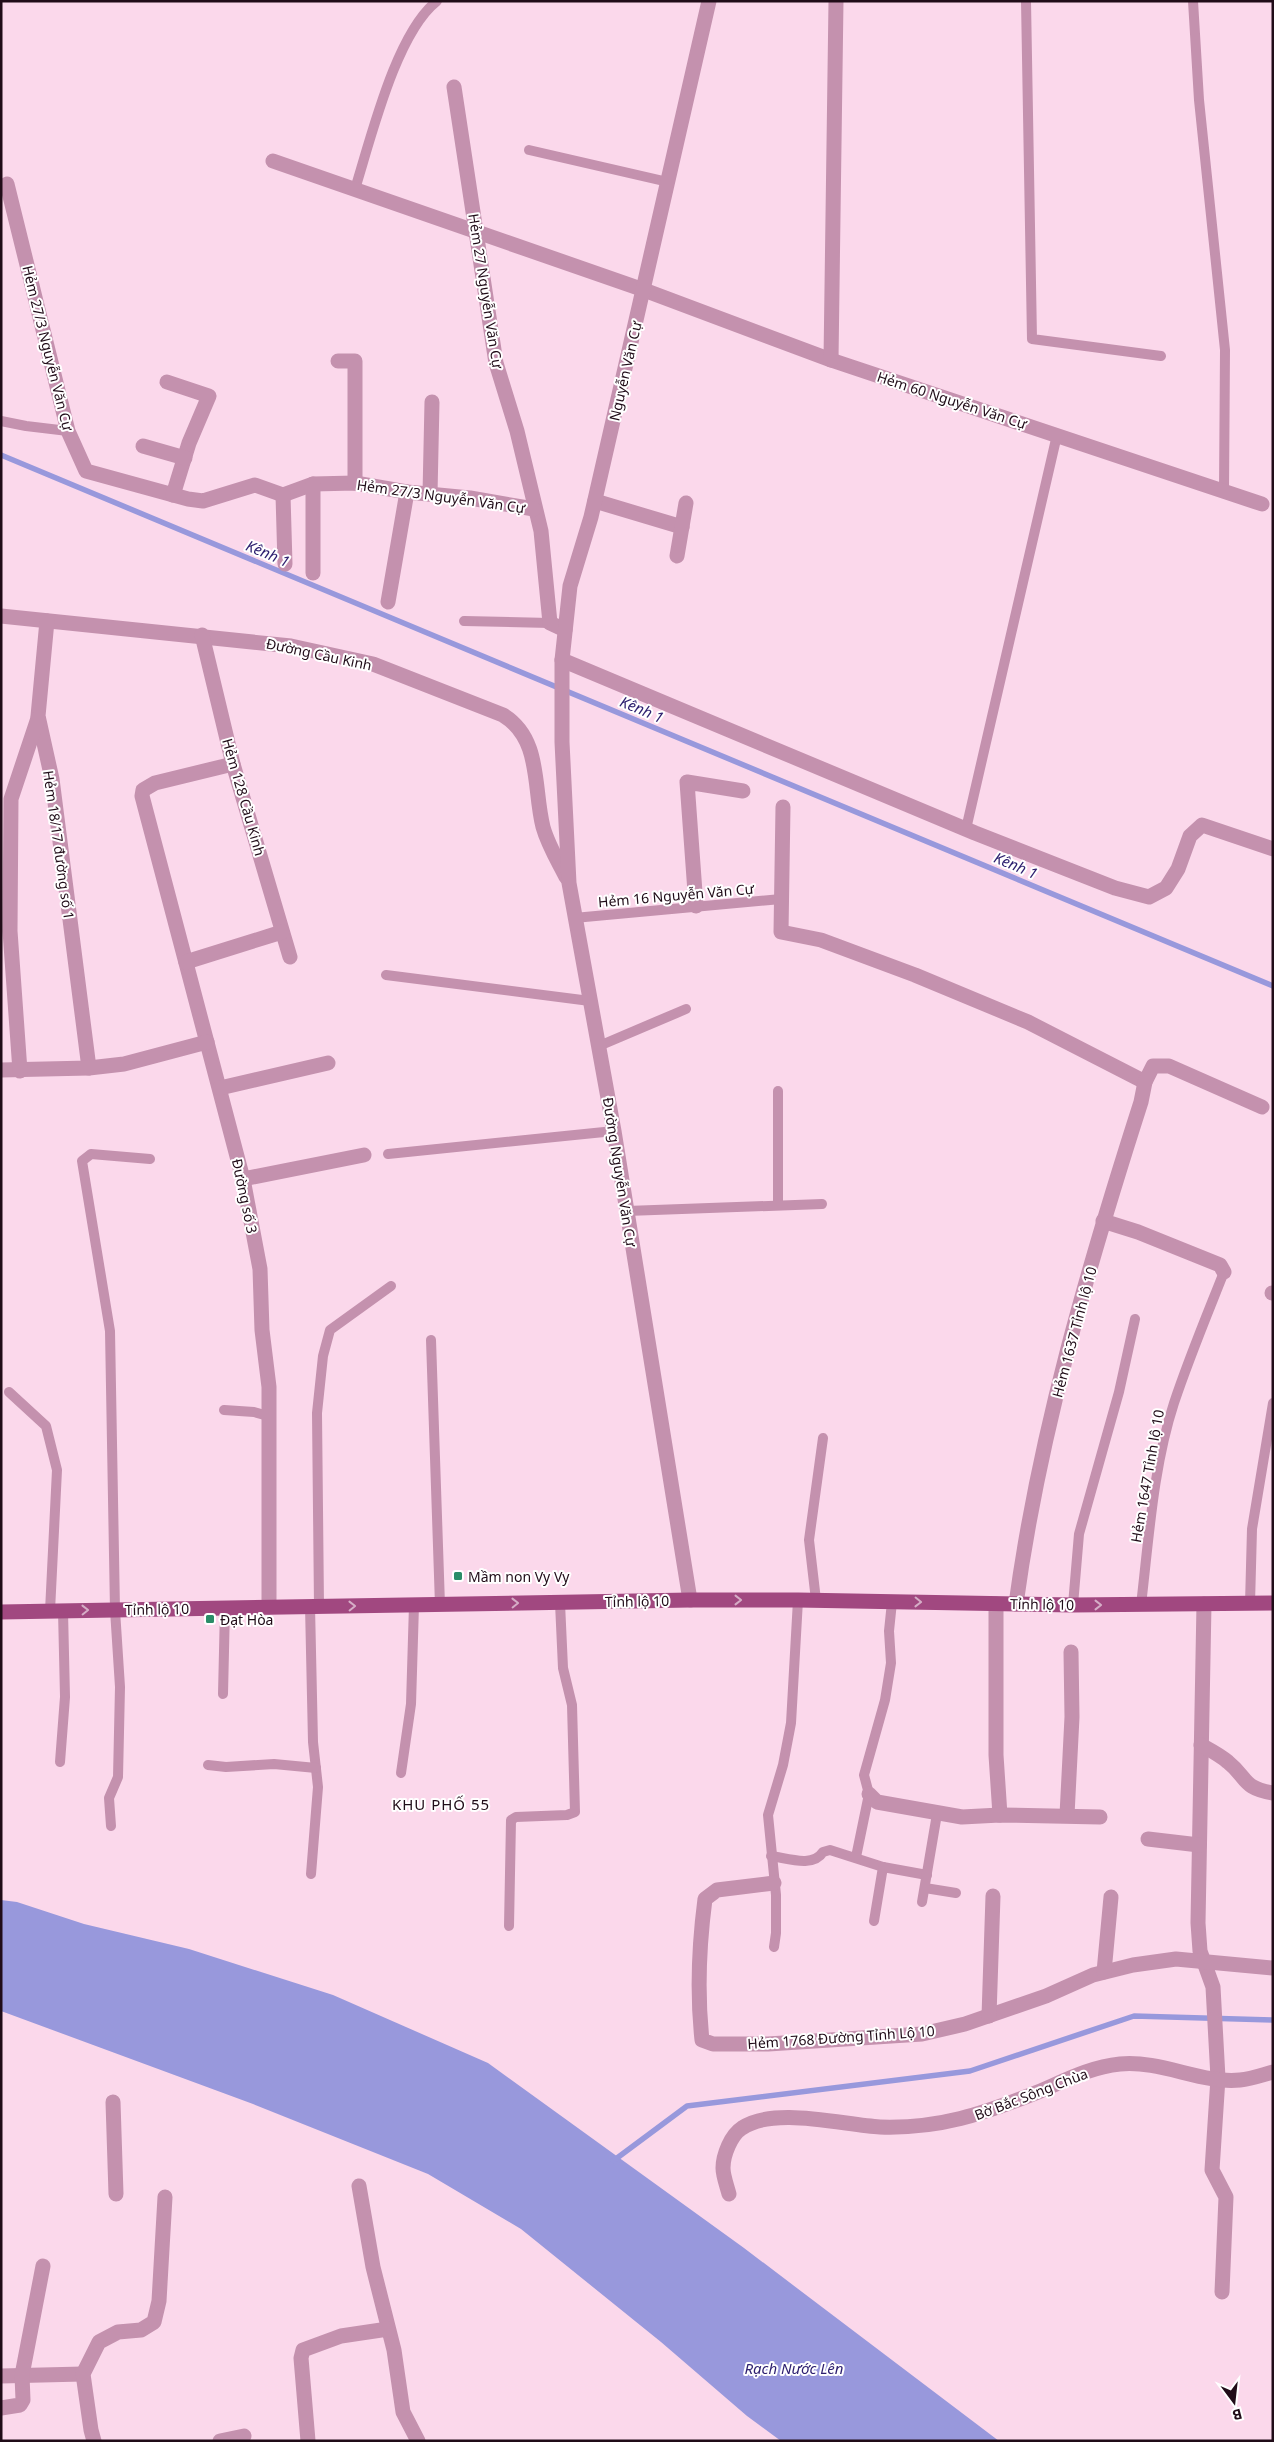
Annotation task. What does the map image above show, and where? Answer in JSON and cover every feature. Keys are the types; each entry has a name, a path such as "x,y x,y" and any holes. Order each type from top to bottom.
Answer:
{"main road":[{"name":"Tỉnh lộ 10","path":"1,1612 690,1600 816,1600 1073,1605 1273,1603"}],"street":[{"name":"Nguyễn Văn Cự","path":"562,742 562,660 570,586 595,501 709,1"},
{"path":"831,360 836,1"},
{"name":"Hẻm 27 Nguyễn Văn Cự","path":"454,87 496,363 517,431 534,509 541,531 550,623"},
{"name":"Hẻm 60 Nguyễn Văn Cự","path":"273,161 644,290 831,360 1262,504"},
{"name":"Hẻm 27/3 Nguyễn Văn Cự","path":"7,184 68,431 86,471 173,495 203,501 256,485 283,495 313,484 355,483 534,509"},
{"path":"338,361 355,361 355,483"},
{"path":"167,382 209,396 173,495"},
{"path":"430,494 432,402"},
{"path":"143,446 185,458"},
{"path":"313,484 313,573"},
{"path":"388,602 407,492"},
{"path":"283,495 285,564"},
{"path":"595,501 682,527"},
{"path":"676,556 686,503"},
{"name":"Đường Cầu Kinh","path":"1,616 47,622 202,635 291,646 373,664 503,715 514,722 530,746 544,828 569,883"},
{"name":"Hẻm 18/17 đường số 1","path":"47,622 38,716 52,779 89,1068"},
{"path":"550,623 565,630"},
{"name":"Hẻm 128 Cầu Kinh","path":"202,635 233,764 290,957"},
{"path":"562,660 966,829 1115,888 1149,898 1166,888 1178,868 1190,836 1202,825 1273,849"},
{"path":"20,1071 10,931 11,799 38,716"},
{"name":"Đường Nguyễn Văn Cự","path":"562,742 569,883 574,918 614,1131 690,1600"},
{"name":"Đường số 3","path":"233,764 155,783 143,790 142,796 243,1179 260,1270 262,1330 268,1387 269,1608"},
{"path":"696,906 686,782 743,791"},
{"path":"783,807 781,932 821,940 915,975 1028,1022 1146,1082"},
{"path":"186,962 282,932"},
{"path":"1,1070 89,1068 124,1064 207,1042"},
{"path":"220,1088 328,1063"},
{"name":"Hẻm 1637 Tỉnh lộ 10","path":"1016,1604 1024,1541 1054,1409 1103,1221 1146,1082 1153,1066 1169,1066 1262,1107"},
{"path":"243,1179 364,1155"},
{"path":"1103,1221 1138,1232 1220,1265 1224,1272"},
{"path":"996,1604 996,1755 1000,1815"},
{"path":"1204,1604 1198,1923 1200,1951 1212,1987 1218,2078 1212,2170 1226,2197 1222,2292"},
{"path":"1067,1815 1072,1717 1071,1652"},
{"path":"1201,1744 1230,1763 1246,1784 1259,1791 1273,1793"},
{"path":"869,1794 877,1802 962,1817 1000,1815 1100,1817"},
{"path":"1148,1839 1199,1845"},
{"name":"Hẻm 1768 Đường Tỉnh Lộ 10","path":"774,1883 717,1890 704,1899 701,1946 700,2021 702,2040 713,2044 768,2044 922,2034 989,2016 1104,1972 1133,1965 1176,1959 1273,1968"},
{"path":"989,2016 994,1896"},
{"path":"1104,1972 1111,1897"},
{"name":"Bờ Bắc Sông Chùa","path":"729,2194 723,2168 730,2142 742,2128 766,2118 833,2120 879,2126 936,2125 977,2116 1082,2073 1120,2064 1162,2066 1218,2078 1239,2080 1273,2072"},
{"path":"113,2102 116,2194"},
{"path":"359,2186 373,2267 388,2329 403,2412 418,2441"},
{"path":"94,2441 90,2430 83,2374 99,2342 118,2332 141,2330 154,2322 159,2301 165,2197"},
{"path":"1,2408 22,2403 22,2375 43,2266"},
{"path":"308,2441 301,2358 303,2350 341,2336 388,2329"},
{"path":"1,2376 83,2374"},
{"path":"220,2441 244,2436"}],"lane":[{"path":"355,189 398,58 415,24 437,1"},
{"path":"1026,1 1032,339 1161,356"},
{"path":"1193,1 1199,100 1225,350 1224,490"},
{"path":"529,150 668,182"},
{"path":"1,421 68,431"},
{"path":"966,829 1057,435"},
{"path":"464,621 550,623"},
{"name":"Hẻm 16 Nguyễn Văn Cự","path":"574,918 781,899"},
{"path":"386,975 590,1001"},
{"path":"599,1046 686,1009"},
{"path":"778,1091 778,1204"},
{"path":"388,1154 614,1131"},
{"path":"111,1826 109,1798 118,1777 120,1687 115,1610 110,1331 82,1161 91,1154 150,1159"},
{"path":"627,1211 778,1204 822,1204"},
{"name":"Hẻm 1647 Tỉnh lộ 10","path":"1141,1605 1160,1463 1174,1404 1224,1272"},
{"path":"311,1874 318,1787 313,1742 317,1414 323,1356 330,1330 391,1286"},
{"path":"1073,1605 1079,1534 1120,1392 1135,1319"},
{"path":"431,1340 440,1605"},
{"path":"9,1392 46,1426 57,1470 56,1611 65,1697 60,1762"},
{"path":"1250,1604 1252,1530 1273,1403"},
{"path":"224,1410 268,1416"},
{"path":"816,1600 808,1540 823,1438"},
{"path":"774,1947 776,1933 774,1883 768,1815 783,1765 790,1723 798,1600"},
{"path":"856,1857 869,1794 864,1775 885,1700 891,1663 888,1631 892,1602"},
{"path":"510,1926 511,1820 516,1817 567,1816 575,1812 572,1705 563,1668 560,1603"},
{"path":"400,1772 411,1704 414,1605"},
{"path":"223,1694 225,1608"},
{"path":"208,1765 226,1767 274,1764 316,1768"},
{"path":"922,1902 937,1814"},
{"path":"771,1856 810,1861 819,1858 822,1852 830,1850 883,1866 927,1875"},
{"path":"874,1921 883,1866"},
{"path":"925,1888 956,1893"}],"water":[{"name":"Rạch Nước Lên","path":"1,1900 17,1902 84,1924 189,1949 333,1995 488,2063 744,2248 999,2441 781,2441 747,2416 661,2342 521,2229 428,2174 253,2104 1,2011"}],"waterway":[{"name":"Kênh 1","path":"1,455 1273,986"},
{"path":"613,2161 687,2106 970,2071 1134,2016 1273,2020"}],"place":[{"name":"Mầm non Vy Vy","path":"458,1576"},
{"name":"Đạt Hòa","path":"210,1619"}],"district":[{"name":"KHU PHỐ 55","path":"441,1804"}]}
